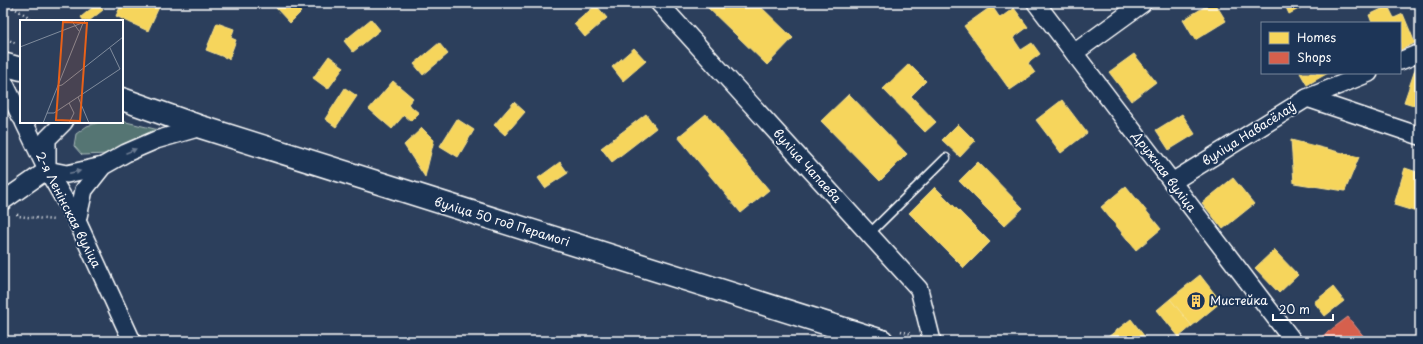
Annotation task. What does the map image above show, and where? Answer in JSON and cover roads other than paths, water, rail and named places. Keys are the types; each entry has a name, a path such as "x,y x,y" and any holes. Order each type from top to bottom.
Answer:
{"main road":[{"path":"3,64 20,69"},
{"name":"вуліца 50 год Перамогі","path":"123,100 200,128 882,341"}],"street":[{"name":"вуліца Чапаева","path":"659,3 919,289 932,341"},
{"name":"Дружная вуліца","path":"1036,3 1293,341"},
{"path":"1074,53 1143,3"},
{"path":"1401,61 1420,53"},
{"path":"1306,98 1366,74"},
{"path":"3,80 20,115"},
{"name":"вуліца Навасёлаў","path":"1172,182 1306,98 1420,136"},
{"name":"2-я Ленінская вуліца","path":"24,123 47,170 77,221 132,341"},
{"path":"47,170 47,139 63,123"},
{"path":"4,200 47,170 67,174 103,166 126,153 156,140 200,128"},
{"path":"77,221 84,190 103,166"}],"lane":[{"path":"869,234 946,158"}],"place":[{"name":"Мистейка","path":"1196,301"}]}
